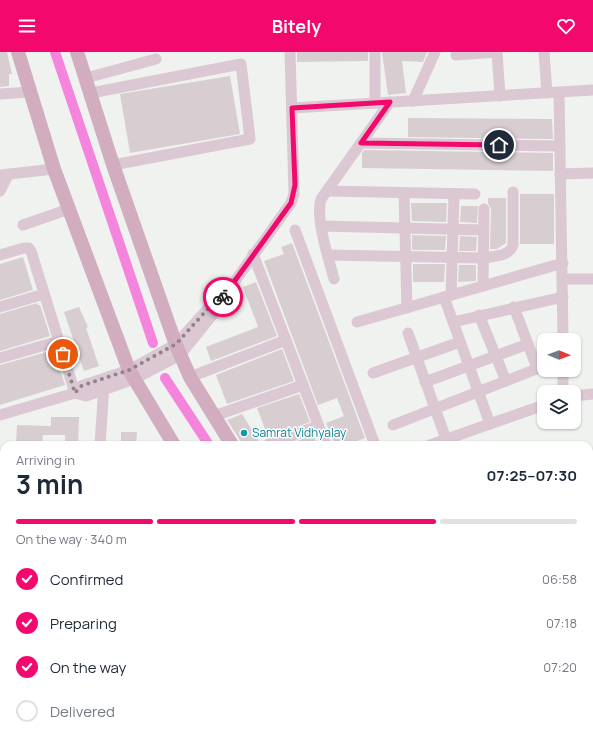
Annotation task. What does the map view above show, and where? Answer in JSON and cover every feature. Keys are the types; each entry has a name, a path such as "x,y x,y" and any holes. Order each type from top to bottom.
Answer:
{"main road":[{"path":"18,52 54,169 132,375 172,441"},
{"path":"77,52 113,165 178,349 190,377 230,441"}],"street":[{"path":"0,415 75,393 86,396 103,391 178,349 215,301 220,302 291,203 294,194 290,52"},
{"path":"375,52 375,104"},
{"path":"413,101 435,52"},
{"path":"456,55 497,52 500,96"},
{"path":"544,52 547,93"},
{"path":"86,78 156,59"},
{"path":"91,93 241,64 250,139 113,165"},
{"path":"292,108 593,90"},
{"path":"0,94 30,92"},
{"path":"560,92 563,333"},
{"path":"334,279 322,226 319,205 327,191 390,102"},
{"path":"361,143 560,146"},
{"path":"0,191 4,175 54,169"},
{"path":"560,174 593,173"},
{"path":"327,191 475,194"},
{"path":"328,255 483,258 506,254 511,251 513,246 513,192"},
{"path":"404,193 407,308"},
{"path":"454,194 452,257 448,296 453,322 490,424"},
{"path":"23,225 69,209"},
{"path":"483,286 484,209"},
{"path":"322,226 483,230"},
{"path":"295,230 374,441"},
{"path":"0,255 24,248 30,248 75,393"},
{"path":"253,254 324,441"},
{"path":"357,322 563,263"},
{"path":"563,279 593,279"},
{"path":"0,307 44,294"},
{"path":"453,322 563,296"},
{"path":"514,307 528,344 537,361"},
{"path":"479,315 506,381"},
{"path":"408,334 435,408 454,440 490,424 537,407"},
{"path":"190,377 286,340"},
{"path":"0,358 59,341"},
{"path":"373,373 460,342"},
{"path":"426,382 528,344"},
{"path":"393,425 537,368"},
{"path":"75,393 81,386 106,378 132,375"},
{"path":"100,441 103,391 106,378"},
{"path":"214,416 303,385"},
{"path":"581,395 593,394"},
{"path":"277,441 318,426"}],"building":[{"path":"0,52 7,52 12,74 9,74 9,86 0,87"},
{"path":"297,52 368,52 368,61 297,62"},
{"path":"382,52 427,52 423,62 402,61 406,93 388,95"},
{"path":"230,76 240,134 130,153 120,94"},
{"path":"408,118 552,119 553,139 408,137"},
{"path":"364,150 553,153 553,171 362,168 362,153"},
{"path":"520,194 554,194 554,244 520,244"},
{"path":"488,198 506,198 506,243 497,249 490,249 491,209 488,203"},
{"path":"411,203 447,203 446,222 412,221"},
{"path":"461,206 478,206 477,223 460,222"},
{"path":"412,235 446,236 445,250 412,250"},
{"path":"460,236 477,237 476,251 459,251"},
{"path":"292,243 365,438 357,441 333,441 326,423 344,416 337,398 318,405 264,261 284,254 281,247"},
{"path":"23,257 33,290 0,300 0,264"},
{"path":"413,264 445,264 444,282 413,282"},
{"path":"459,265 476,265 476,281 458,282"},
{"path":"256,282 277,336 211,361 206,347 258,327 243,287"},
{"path":"37,303 40,305 50,336 0,351 0,314"},
{"path":"79,307 88,327 86,328 99,366 84,371 64,312"},
{"path":"282,349 294,381 227,404 216,375"},
{"path":"54,350 65,385 0,405 0,365"},
{"path":"299,394 310,422 268,437 257,408"},
{"name":"Samrat Vidhyalay","path":"242,414 259,441 240,441 227,420"},
{"path":"51,417 79,417 78,441 65,441 65,435 43,435 42,441 16,441 17,425 51,426"},
{"path":"121,432 137,432 136,441 121,441"},
{"path":"313,435 316,441 297,441"}],"waterway":[{"path":"55,52 153,343"},
{"path":"165,378 206,441"}],"way so far":[{"path":"63,354 75,393 81,386 129,370 176,344 215,301 220,302 223,297"}],"place":[{"name":"Samrat Vidhyalay","path":"244,433"}],"route":[{"path":"223,297 291,203 295,185 292,108 390,102 361,143 499,145"}]}
